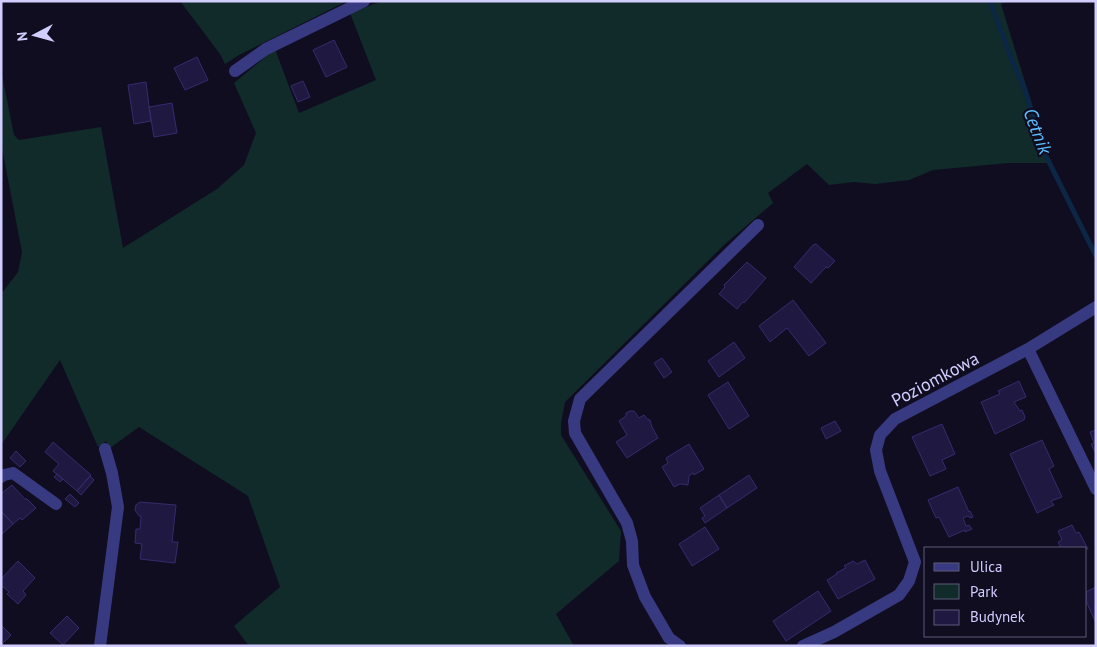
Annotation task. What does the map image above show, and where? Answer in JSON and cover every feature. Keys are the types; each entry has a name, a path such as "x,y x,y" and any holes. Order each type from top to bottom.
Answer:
{"street":[{"path":"235,71 266,49 364,1"},
{"path":"680,646 669,638 645,597 634,565 632,541 627,523 575,433 574,421 580,399 758,225"},
{"name":"Poziomkowa","path":"804,646 900,596 909,581 915,562 880,471 876,450 880,435 895,419 1028,349 1096,307"},
{"path":"1028,349 1096,490"},
{"path":"100,646 118,507 112,472 105,449"},
{"path":"1,477 13,473 56,504"}],"green space":[{"path":"180,1 347,1 239,55 225,64 220,54"},
{"path":"382,1 1008,1 1001,4 1050,163 1009,163 933,170 909,180 875,184 854,182 829,185 807,164 768,193 773,203 725,244 565,402 561,435 621,531 619,561 556,614 574,646 249,646 234,626 280,587 248,496 139,427 110,448 106,441 98,447 60,360 1,445 1,294 18,272 22,252 1,143 1,70 14,135 19,140 101,127 123,248 217,189 244,165 256,133 234,83 275,49 299,113 376,80 350,13"}],"building":[{"path":"334,40 347,67 326,77 313,50"},
{"path":"197,57 208,80 185,90 174,68"},
{"path":"303,81 310,97 298,102 291,86"},
{"path":"146,82 151,121 134,124 128,85"},
{"path":"172,103 177,133 154,137 149,107"},
{"path":"816,244 835,261 828,268 826,267 811,283 794,267"},
{"path":"747,262 766,278 737,309 719,294 725,287 724,285"},
{"path":"793,300 826,343 809,356 787,328 770,342 759,326"},
{"path":"734,342 745,358 719,377 708,361"},
{"path":"662,358 672,372 664,378 654,363"},
{"path":"1019,381 1026,397 1014,402 1020,411 1022,410 1025,417 1024,420 995,434 981,402 1000,394 998,391"},
{"path":"728,382 749,416 729,429 708,395"},
{"path":"630,411 634,411 639,418 644,415 650,420 658,438 627,458 616,442 627,435 619,421"},
{"path":"835,421 841,431 826,439 821,428"},
{"path":"942,424 955,454 942,460 946,469 930,476 912,437"},
{"path":"1096,430 1096,454 1091,444 1094,443 1090,432"},
{"path":"1042,440 1054,466 1049,469 1062,497 1051,501 1054,505 1037,513 1010,454"},
{"path":"53,442 91,475 77,491 53,471 59,464 45,452"},
{"path":"689,444 704,469 689,476 688,485 680,484 674,487 662,467 668,463 666,458"},
{"path":"16,451 26,461 20,467 10,458"},
{"path":"57,474 63,479 60,482 54,477"},
{"path":"749,475 757,488 727,508 719,495"},
{"path":"90,476 94,480 81,495 77,491"},
{"path":"12,485 36,508 22,520 20,518 13,524 1,511 1,494"},
{"path":"958,487 973,517 963,518 966,526 969,525 972,529 949,537 939,517 936,518 928,500"},
{"path":"70,494 79,503 75,507 65,499"},
{"path":"719,495 727,508 705,523 702,518 705,516 700,508"},
{"path":"140,502 176,505 172,542 178,542 175,563 140,559 142,544 135,543 136,529 140,529 141,516 135,510 136,505"},
{"path":"1,511 13,524 1,535"},
{"path":"1072,525 1076,533 1079,532 1087,547 1060,547 1058,542 1062,540 1058,531"},
{"path":"705,527 719,549 692,566 679,544"},
{"path":"865,560 875,579 838,599 827,580 846,568 844,566 853,561 857,564"},
{"path":"18,561 35,578 23,591 26,595 18,604 7,594 9,592 1,585 1,579"},
{"path":"1096,587 1096,623 1087,603 1087,592"},
{"path":"818,591 831,611 786,641 773,621"},
{"path":"67,616 79,628 63,645 50,633"},
{"path":"1,625 11,635 1,645"}],"waterway":[{"name":"Cetnik","path":"990,1 1025,90 1045,154 1096,256"}]}
